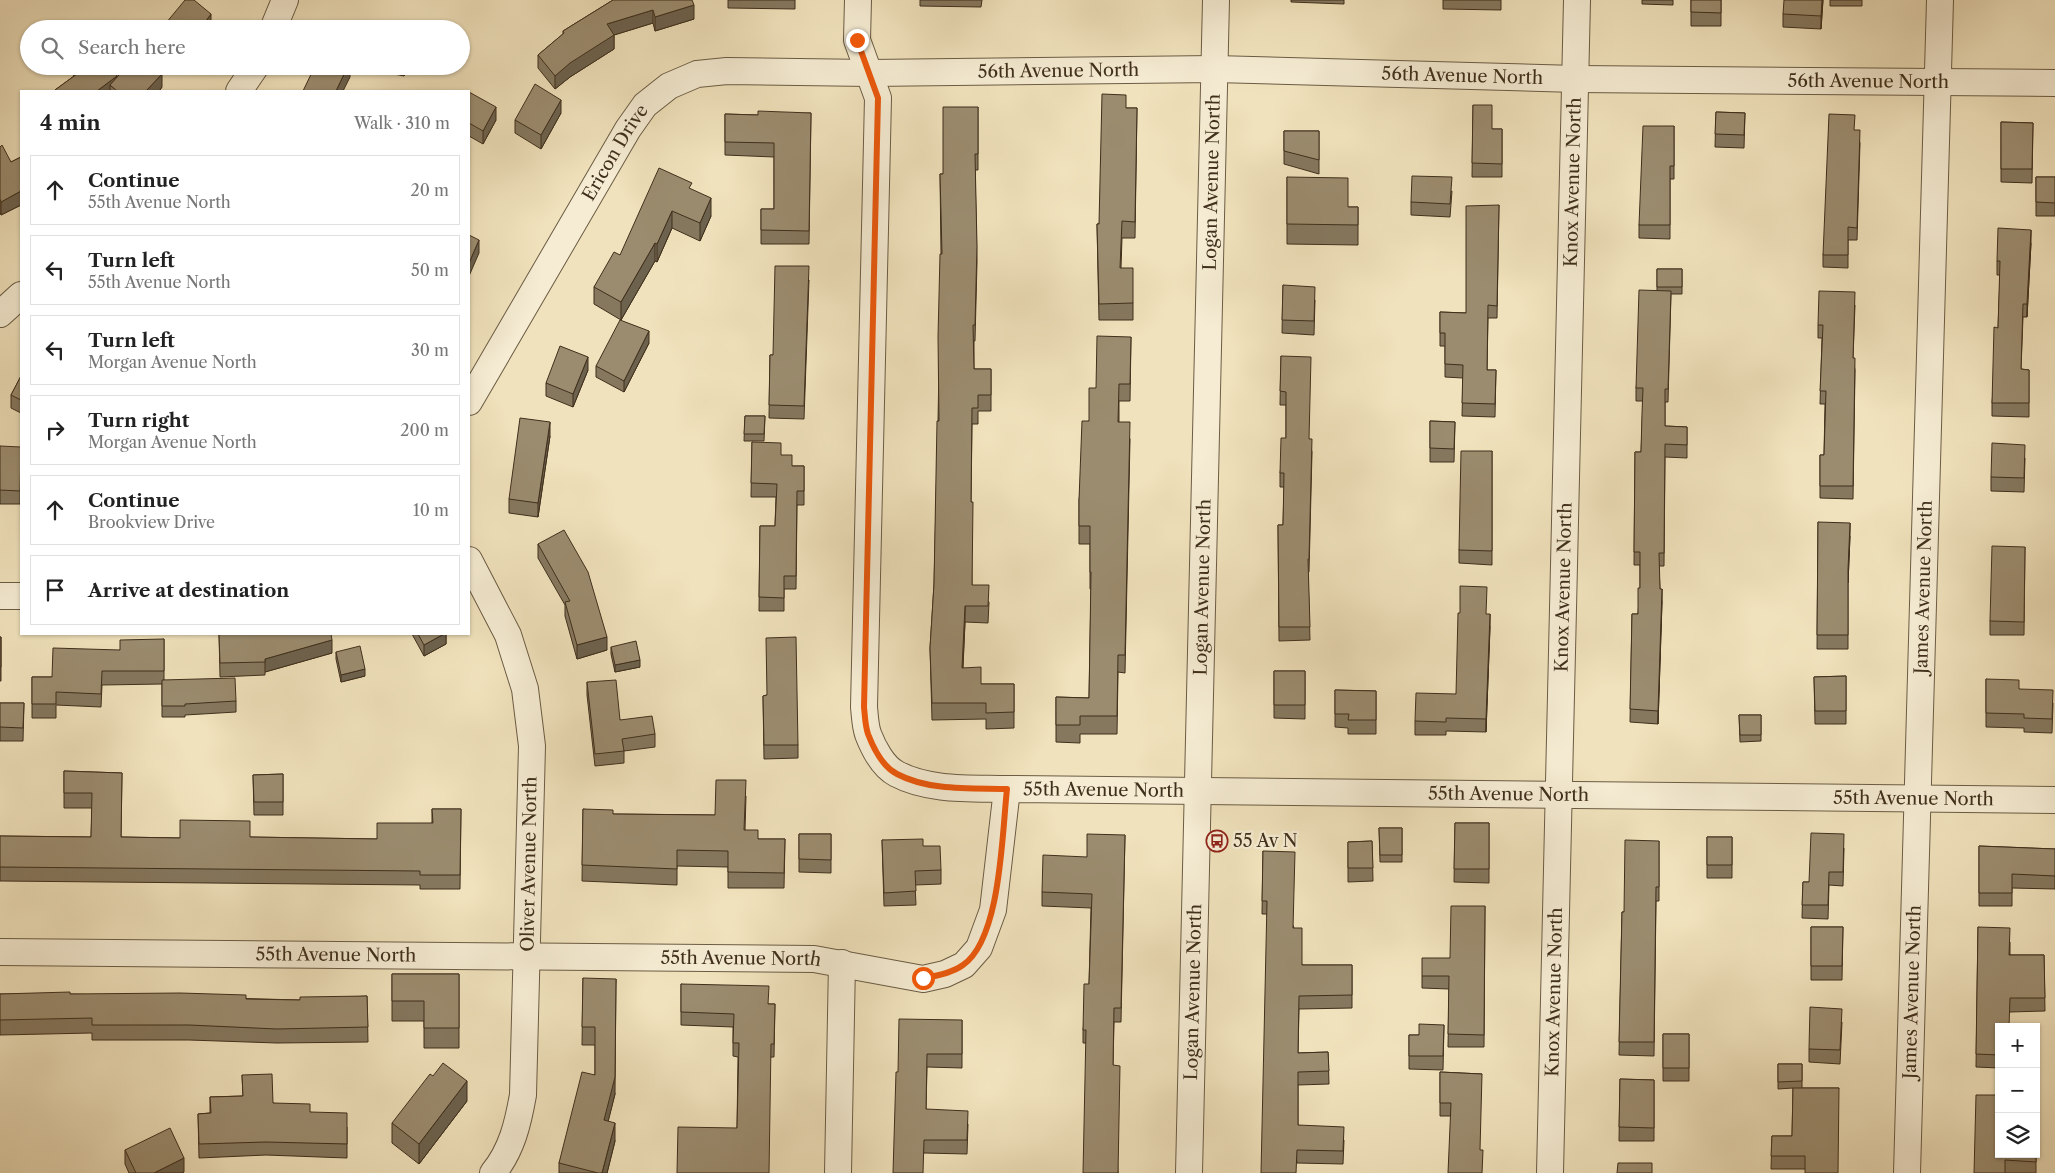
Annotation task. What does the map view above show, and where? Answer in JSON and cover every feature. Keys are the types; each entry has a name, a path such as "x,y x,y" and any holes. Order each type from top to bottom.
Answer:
{"street":[{"path":"277,20 285,0"},
{"path":"858,0 857,40 878,98 864,707 868,733 878,755 896,774 948,787 1007,789"},
{"name":"Logan Avenue North","path":"1189,1173 1216,0"},
{"name":"Knox Avenue North","path":"1550,1173 1577,0"},
{"name":"James Avenue North","path":"1907,1173 1916,799 1940,0"},
{"name":"56th Avenue North","path":"870,72 1215,69 1576,79 2055,83"},
{"name":"Ericon Drive","path":"470,400 628,129 645,105 669,86 697,74 727,71 870,72"},
{"path":"241,90 250,75"},
{"path":"0,314 20,296"},
{"name":"Oliver Avenue North","path":"470,562 483,583 508,635 525,689 532,746 523,1095 517,1130 502,1163 493,1173"},
{"path":"0,596 20,596"},
{"name":"55th Avenue North","path":"0,952 814,959 923,978 945,974 964,965 979,948 993,910 1007,789 2055,800"},
{"path":"838,1173 842,964"}],"building":[{"path":"185,0 194,0 211,14 207,20 168,20"},
{"path":"613,0 692,0 694,5 655,17 653,10 607,24 614,35 570,63 555,76 538,55 564,33 563,31"},
{"path":"1691,0 1721,0 1721,13 1691,12"},
{"path":"1784,0 1822,0 1821,16 1783,14"},
{"path":"76,75 117,76 98,90 55,90"},
{"path":"119,75 161,75 147,90 116,90 110,85"},
{"path":"311,75 344,75 336,90 303,90"},
{"path":"535,84 561,100 541,135 515,120"},
{"path":"470,93 496,107 483,131 470,124"},
{"path":"1102,94 1126,95 1126,108 1137,108 1135,222 1122,221 1120,268 1133,268 1133,303 1099,304 1097,224 1099,224"},
{"path":"1473,105 1492,105 1492,129 1502,129 1502,164 1472,163"},
{"path":"943,107 978,107 978,154 975,154 977,246 975,325 973,325 974,369 991,369 991,395 978,395 978,408 972,408 972,585 989,585 988,606 965,606 962,668 981,667 981,684 1014,684 1014,712 986,713 986,703 932,703 930,648 934,584 937,421 939,421 938,337 940,254 942,254 940,174 943,174"},
{"path":"758,111 811,113 809,231 761,230 761,209 774,209 774,143 725,142 725,114 758,115"},
{"path":"1716,112 1745,113 1744,135 1715,134"},
{"path":"1829,114 1855,115 1854,130 1860,130 1857,228 1848,227 1848,255 1823,255"},
{"path":"2001,122 2033,123 2032,169 2001,169"},
{"path":"1643,126 1674,126 1674,166 1670,166 1670,225 1639,225"},
{"path":"1284,131 1319,131 1319,160 1284,151"},
{"path":"2,145 11,162 20,158 20,192 1,202 0,199 0,147"},
{"path":"659,168 692,183 689,188 711,198 700,223 672,211 657,244 655,243 621,302 594,287 614,252 620,255"},
{"path":"1412,176 1452,177 1450,204 1411,202"},
{"path":"1287,177 1348,178 1348,207 1358,207 1358,225 1287,224"},
{"path":"2036,177 2055,177 2055,203 2036,202"},
{"path":"1499,205 1497,306 1488,305 1487,370 1496,370 1495,404 1462,403 1463,365 1445,364 1445,333 1440,333 1440,312 1466,313 1466,206"},
{"path":"1998,228 2031,230 2027,304 2023,304 2021,369 2029,370 2029,403 1992,403 1994,327 1998,328 2000,261 1997,261"},
{"path":"470,236 479,240 470,261"},
{"path":"775,266 809,266 804,406 769,405 770,355 773,355"},
{"path":"1657,269 1682,269 1682,287 1657,287"},
{"path":"1283,285 1315,287 1314,321 1282,320"},
{"path":"1639,290 1671,291 1668,389 1665,389 1665,426 1687,427 1687,445 1665,444 1664,553 1659,553 1660,589 1662,589 1658,711 1630,709 1632,614 1638,614 1638,588 1640,588 1640,552 1634,552 1635,452 1641,452 1643,388 1636,388"},
{"path":"1819,291 1855,292 1853,486 1820,486 1820,455 1824,455 1826,391 1820,391 1823,325 1818,325"},
{"path":"620,320 649,331 624,381 596,366"},
{"path":"1097,336 1131,337 1130,384 1119,384 1118,422 1130,422 1125,655 1118,655 1117,716 1080,716 1080,725 1056,725 1056,697 1089,698 1090,526 1079,526 1079,500 1082,421 1089,421 1089,388 1096,388"},
{"path":"560,346 588,357 573,394 546,383"},
{"path":"1281,356 1311,357 1309,439 1312,439 1308,559 1310,627 1279,627 1278,525 1283,525 1284,473 1280,473 1281,438 1286,438 1286,392 1280,391"},
{"path":"20,378 20,400 11,395"},
{"path":"745,416 765,416 764,434 744,434"},
{"path":"520,418 550,422 538,503 509,499"},
{"path":"1430,421 1455,422 1454,449 1430,448"},
{"path":"752,442 781,443 781,455 792,455 792,466 804,466 804,491 797,491 796,576 784,576 784,598 759,597 760,526 775,526 777,484 751,483"},
{"path":"1992,443 2025,445 2024,478 1991,477"},
{"path":"0,446 20,447 20,491 0,490"},
{"path":"1461,451 1492,451 1492,551 1459,550"},
{"path":"1818,522 1850,523 1848,635 1817,635"},
{"path":"564,530 588,572 607,637 577,645 565,602 570,601 538,544"},
{"path":"1992,546 2025,547 2024,622 1990,621"},
{"path":"1460,586 1487,587 1486,614 1490,614 1486,719 1446,718 1446,722 1415,721 1416,693 1456,694"},
{"path":"219,635 331,635 332,640 265,659 265,662 220,663"},
{"path":"419,635 442,635 424,645"},
{"path":"1,637 1,667 0,667"},
{"path":"796,637 798,745 764,745 763,696 767,695 766,638"},
{"path":"164,639 164,671 102,671 101,694 56,692 56,704 32,704 32,677 52,677 53,648 120,650 120,640"},
{"path":"636,641 640,660 615,665 611,647"},
{"path":"360,646 365,669 341,675 336,652"},
{"path":"1274,671 1305,671 1305,705 1274,705"},
{"path":"1846,676 1846,711 1815,711 1814,677"},
{"path":"235,678 236,701 185,704 185,706 162,706 162,680"},
{"path":"1986,679 2019,680 2019,689 2053,690 2052,719 2024,718 2024,714 1986,713"},
{"path":"616,680 620,720 652,716 655,734 622,739 624,751 595,754 587,682"},
{"path":"1335,690 1376,691 1376,720 1348,720 1349,714 1335,714"},
{"path":"0,703 24,703 23,728 0,727"},
{"path":"1739,715 1761,715 1761,735 1740,735"},
{"path":"64,771 122,773 121,837 180,838 180,820 250,821 250,837 377,839 377,823 433,823 432,809 461,809 460,875 420,875 420,871 0,867 0,836 91,837 92,793 64,793"},
{"path":"283,774 283,802 254,802 253,775"},
{"path":"716,780 746,780 744,830 758,830 758,839 785,839 784,873 728,872 728,851 677,850 677,869 582,865 583,809 613,810 613,814 715,815"},
{"path":"1455,823 1489,823 1489,869 1454,869"},
{"path":"1379,828 1402,828 1402,855 1380,855"},
{"path":"1811,833 1844,834 1843,872 1829,872 1828,905 1802,905 1803,882 1809,882"},
{"path":"799,834 831,834 831,860 799,859"},
{"path":"1087,834 1125,835 1121,1008 1114,1008 1113,1065 1120,1066 1118,1173 1083,1173 1086,1030 1083,1030 1084,984 1089,984 1092,894 1042,892 1043,855 1087,857"},
{"path":"1707,837 1732,837 1732,865 1707,865"},
{"path":"923,839 923,846 940,846 941,870 915,871 916,891 884,893 882,840"},
{"path":"1625,840 1659,841 1659,887 1656,887 1654,1042 1619,1042"},
{"path":"1372,841 1373,868 1348,868 1348,842"},
{"path":"1979,846 2055,849 2055,876 2012,874 2012,893 1979,893"},
{"path":"1263,851 1295,852 1293,928 1302,928 1302,965 1352,965 1352,995 1299,996 1298,1053 1328,1052 1329,1071 1298,1072 1298,1125 1344,1127 1343,1151 1297,1150 1296,1173 1261,1173 1267,901 1262,901"},
{"path":"1451,906 1485,906 1484,1035 1448,1034 1449,976 1422,976 1422,958 1450,958"},
{"path":"1811,927 1843,927 1842,966 1811,966"},
{"path":"1978,927 2010,928 2009,955 2044,955 2045,998 2010,998 2009,1023 1995,1023 1995,1055 1976,1054"},
{"path":"392,974 459,974 459,1028 424,1028 424,1001 392,1001"},
{"path":"583,978 616,979 615,1077 604,1120 615,1123 602,1173 559,1163 582,1072 595,1075 595,1027 582,1027"},
{"path":"681,984 769,986 768,1004 775,1004 774,1044 771,1044 769,1173 677,1173 678,1127 737,1128 739,1043 733,1043 734,1014 681,1012"},
{"path":"70,992 70,994 180,993 246,995 246,999 300,1000 300,997 367,996 368,1027 277,1029 189,1025 92,1025 92,1018 0,1020 0,994"},
{"path":"1810,1007 1842,1009 1840,1050 1809,1049"},
{"path":"899,1019 962,1020 962,1054 927,1054 926,1109 968,1111 967,1140 924,1140 923,1173 893,1173"},
{"path":"1419,1024 1444,1025 1443,1056 1409,1056 1409,1035 1419,1035"},
{"path":"1663,1034 1689,1034 1689,1068 1663,1068"},
{"path":"443,1063 467,1081 419,1144 392,1123 430,1074 433,1076"},
{"path":"1778,1064 1802,1064 1802,1081 1778,1082"},
{"path":"1440,1072 1482,1074 1480,1150 1483,1150 1482,1173 1448,1173 1451,1103 1440,1103"},
{"path":"272,1074 273,1103 310,1104 310,1112 347,1113 347,1144 266,1142 199,1144 198,1114 211,1113 210,1097 243,1096 242,1075"},
{"path":"1620,1079 1654,1080 1654,1128 1619,1127"},
{"path":"1793,1088 1839,1088 1838,1173 1805,1173 1805,1156 1771,1156 1772,1136 1792,1136"},
{"path":"1976,1095 1995,1095 1995,1158 2036,1158 2036,1162 2005,1160 2005,1173 1974,1173"},
{"path":"170,1128 184,1158 154,1173 136,1173 125,1150"},
{"path":"1618,1163 1652,1163 1652,1173 1617,1173"}],"place":[{"name":"55 Av N","path":"1217,841"}],"route":[{"path":"857,40 878,98 864,707 868,733 878,755 896,774 948,787 1007,789 997,885 988,929 979,948 964,965 945,974 923,978"}]}
